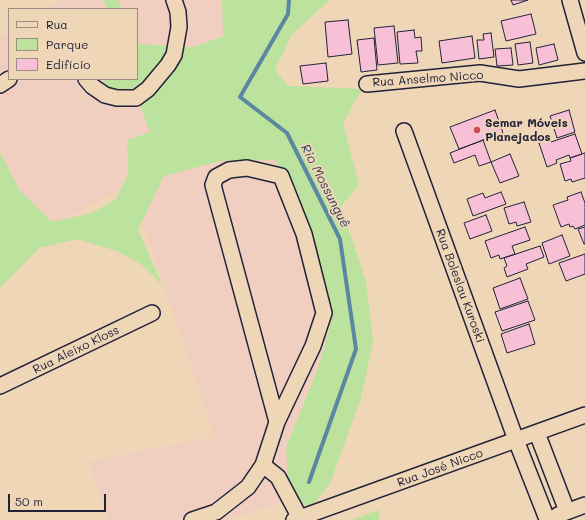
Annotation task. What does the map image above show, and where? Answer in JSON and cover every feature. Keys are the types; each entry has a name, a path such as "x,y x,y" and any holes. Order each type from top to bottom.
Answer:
{"street":[{"path":"87,80 98,90 117,98 136,98 148,89 168,66 174,55 179,27 178,12 174,0"},
{"path":"570,0 585,53"},
{"name":"Rua Anselmo Nicco","path":"367,84 480,73 519,79 585,71"},
{"name":"Rua Boleslau Kuroski","path":"404,131 545,519"},
{"path":"192,520 216,512 248,487 263,465 277,422 313,346 324,313 304,234 280,176 247,168 229,170 216,177 214,185 277,422"},
{"name":"Rua Aleixo Kloss","path":"0,386 152,313"},
{"name":"Rua José Nicco","path":"297,519 585,415"},
{"path":"537,433 567,511"},
{"path":"263,465 278,477 297,519"},
{"path":"545,519 585,505"}],"shaded area":[{"path":"60,0 222,0 277,109 0,252 0,38 8,33 8,80 138,80 138,8 48,8"},
{"path":"275,160 308,223 333,315 317,371 289,499 228,520 109,520 88,462 215,436 136,204 164,176 220,161"}],"green space":[{"path":"103,0 118,0 122,8 107,8"},
{"path":"222,0 330,0 292,34 275,70 288,86 362,89 343,123 359,185 341,206 366,281 373,342 361,398 331,481 312,507 289,499 286,447 317,371 333,315 308,221 275,160 220,161 164,176 138,230 162,285 142,265 119,252 77,239 39,248 0,288 0,152 20,191 52,222 92,213 116,199 128,174 127,140 150,132 142,111 139,92 101,90 104,80 138,80 138,42 139,44 193,47 223,36"},
{"path":"379,510 379,520 351,520"}],"building":[{"path":"511,0 528,0 513,5"},
{"path":"531,14 536,34 506,41 501,21"},
{"path":"348,20 352,54 328,57 325,22"},
{"path":"394,26 398,63 378,65 374,28"},
{"path":"414,30 415,38 421,37 422,51 416,51 418,63 400,64 397,32"},
{"path":"491,33 494,57 479,59 477,40 484,40 483,34"},
{"path":"472,36 475,58 442,63 439,41"},
{"path":"374,38 377,70 361,72 357,40"},
{"path":"530,42 533,63 518,65 515,44"},
{"path":"554,44 558,60 539,65 536,48"},
{"path":"511,48 513,65 497,66 495,49"},
{"path":"326,63 328,81 303,84 300,66"},
{"name":"Semar Móveis Planejados","path":"495,110 503,133 459,149 450,127"},
{"path":"569,110 575,132 557,138 550,116"},
{"path":"575,134 582,154 570,158 569,155 556,160 557,163 547,167 539,143 550,139 551,142"},
{"path":"483,140 491,162 479,166 475,155 454,163 450,153"},
{"path":"585,153 585,178 572,182 571,179 565,181 560,164 571,161 570,158"},
{"path":"510,154 519,176 500,183 491,162"},
{"path":"501,192 506,204 473,216 467,199 483,193 485,198"},
{"path":"581,192 585,203 585,225 575,229 573,226 570,227 569,224 561,227 553,205 568,200 567,197"},
{"path":"524,202 531,222 517,226 516,222 509,224 504,208"},
{"path":"486,215 492,231 470,239 464,223"},
{"path":"525,227 530,240 512,246 515,254 500,259 499,255 491,258 485,241"},
{"path":"585,227 585,244 584,244 578,229"},
{"path":"562,235 570,256 549,264 542,243"},
{"path":"540,246 544,257 526,264 528,269 507,277 504,268 507,266 504,258"},
{"path":"585,254 585,274 566,281 559,263"},
{"path":"520,278 528,299 500,309 493,288"},
{"path":"528,301 535,320 502,331 495,312"},
{"path":"529,324 535,344 507,353 501,334"}],"waterway":[{"name":"Rio Mossunguê","path":"289,0 288,14 240,97 287,133 340,239 356,349 309,482"}],"place":[{"name":"Semar Móveis Planejados","path":"477,130"}]}
